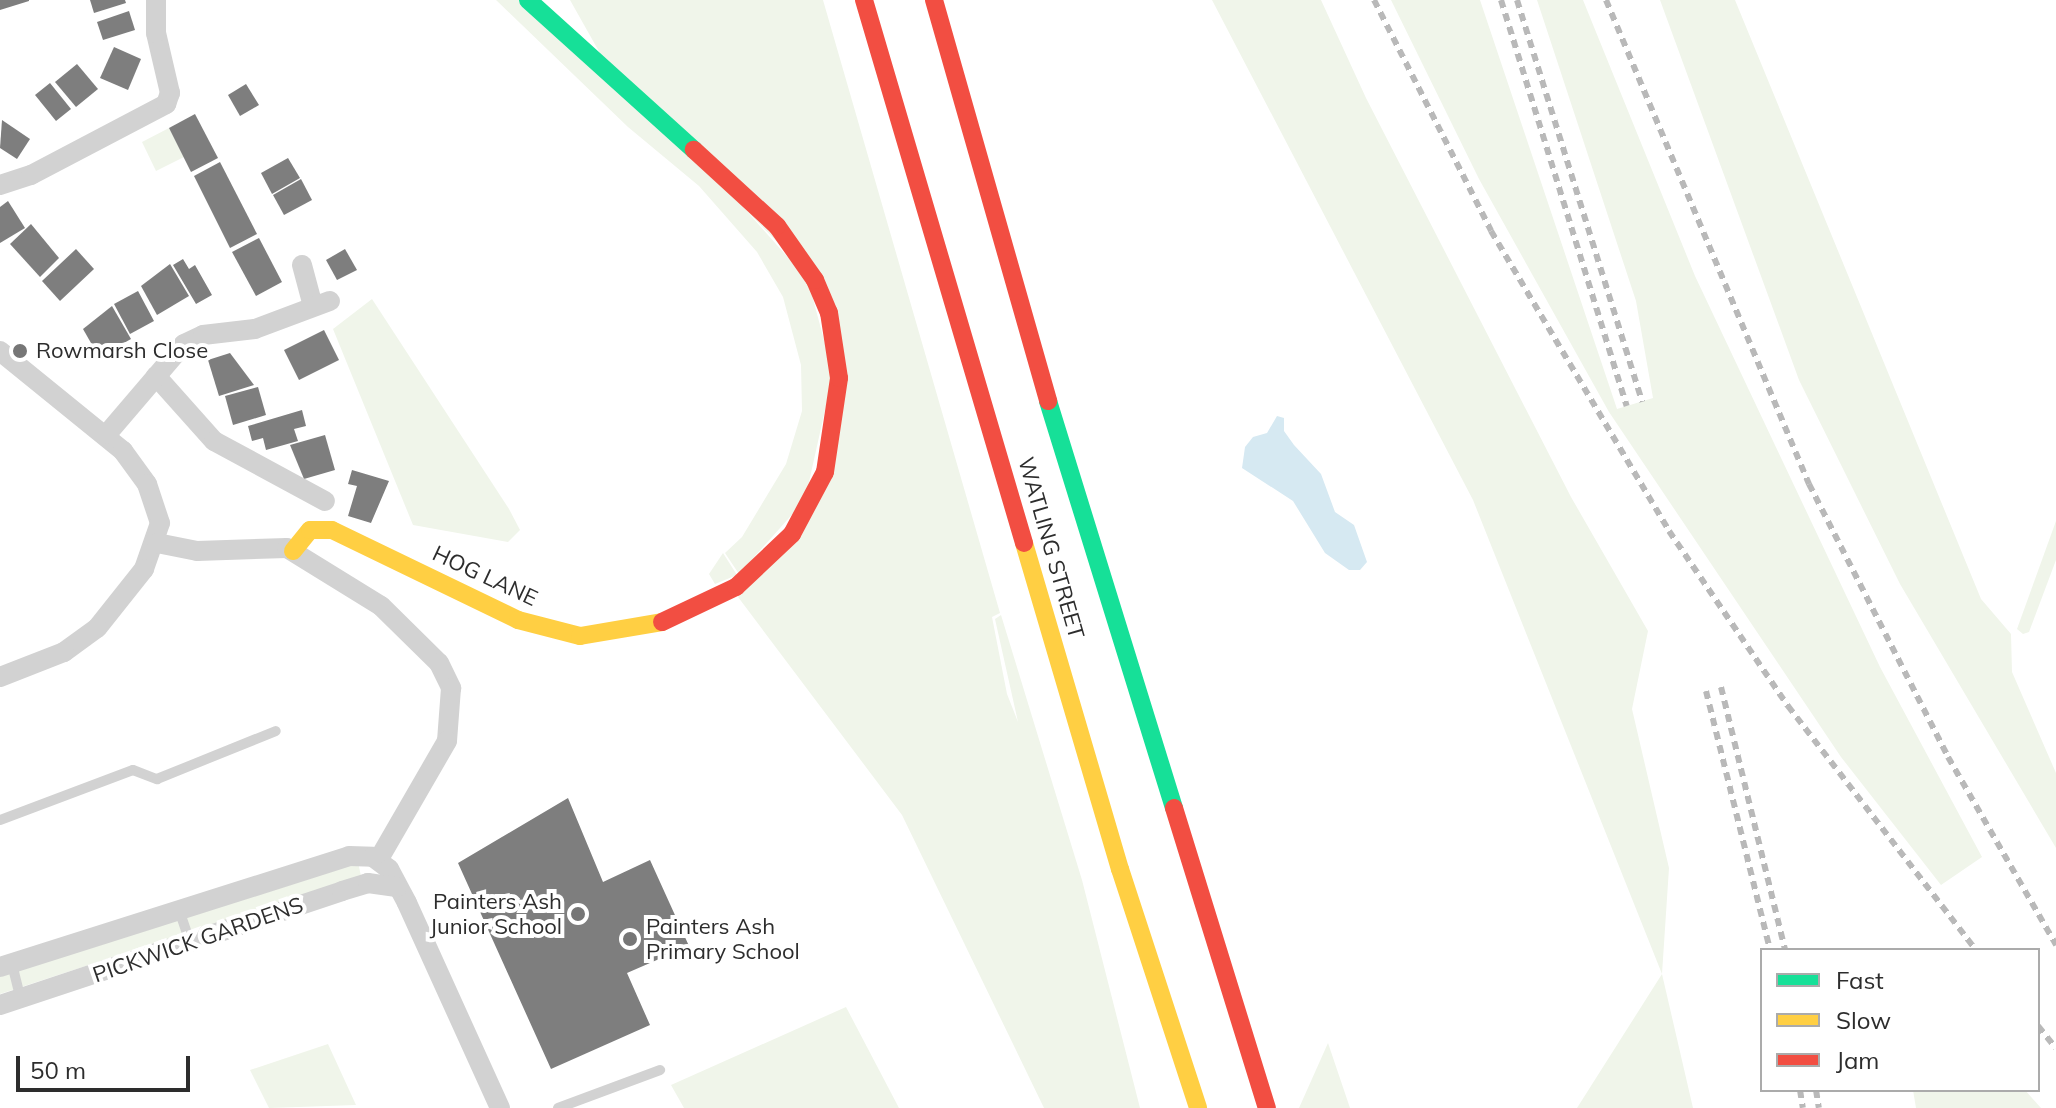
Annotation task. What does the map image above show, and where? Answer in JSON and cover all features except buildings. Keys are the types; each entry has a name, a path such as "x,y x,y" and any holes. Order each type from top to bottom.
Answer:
{"main road":[{"name":"HOG LANE","path":"293,551 310,530 332,530 486,607 580,636 641,629 717,600 781,548 825,472 839,378 828,307 793,247 754,201 528,0"},
{"name":"WATLING STREET","path":"864,0 1120,869 1198,1108"},
{"name":"WATLING STREET","path":"934,0 1060,443 1267,1108"}],"street":[{"path":"0,185 31,175 166,104 170,93 156,33 156,0"},
{"path":"107,434 156,376 196,337 255,329 322,303 302,265"},
{"path":"0,351 107,434 151,493 160,518 157,543 135,584 88,636 0,677"},
{"path":"156,376 214,441 325,501"},
{"path":"157,543 197,551 262,545 293,551 396,618 431,652 451,688 451,724 444,750 379,859 397,887 500,1108"},
{"name":"PICKWICK GARDENS","path":"6,966 349,856 379,859"},
{"name":"PICKWICK GARDENS","path":"0,1005 366,884 397,887"}],"lane":[{"path":"0,820 133,770 157,779 276,731"},
{"path":"179,910 190,944"},
{"path":"6,966 21,999"},
{"path":"558,1108 660,1070"}],"shaded area":[{"path":"496,0 521,0 712,172 808,280 833,374 805,500 739,574 725,553 742,537 786,464 802,411 801,365 783,297 757,252 699,186 628,127"},
{"path":"570,0 823,0 1000,613 992,617 1007,694 1018,722 995,619 1001,615 1082,880 1140,1108 1044,1108 902,815 738,597 824,489 832,298 610,71"},
{"path":"1212,0 1321,0 1366,98 1571,497 1648,631 1632,709 1669,868 1662,974 1473,500"},
{"path":"1391,0 1480,0 1617,409 1653,398 1636,301 1537,0 1583,0 1695,276 1880,667 1982,857 1941,885 1841,757 1609,412 1479,179"},
{"path":"1660,0 1735,0 1981,599 2011,634 2012,672 2056,773 2056,848 1900,584 1799,380"},
{"path":"169,128 184,157 156,171 142,142"},
{"path":"372,299 509,509 520,530 508,542 413,525 333,329"},
{"path":"1277,416 1284,418 1284,431 1321,474 1335,512 1354,525 1367,562 1360,570 1349,570 1325,553 1293,501 1242,468 1245,447 1253,437 1267,433"},
{"path":"2056,521 2056,560 2029,632 2023,634 2017,629"},
{"path":"723,553 737,575 715,584 709,574"},
{"path":"357,858 361,876 0,994 0,973"},
{"path":"1662,974 1693,1108 1577,1108"},
{"path":"846,1007 899,1108 684,1108 671,1085"},
{"path":"1328,1043 1350,1108 1299,1108"},
{"path":"328,1044 356,1105 269,1108 250,1070"},
{"path":"1913,1092 2027,1092 2041,1108 1916,1108"}],"railway":[{"path":"1374,0 1491,231 1669,531 1788,706 1974,948"},
{"path":"1501,0 1627,406"},
{"path":"1517,0 1642,402"},
{"path":"1606,0 1809,484 1948,757 2056,945"},
{"path":"1721,687 1785,948"},
{"path":"1706,691 1770,948"},
{"path":"2040,1028 2056,1048"},
{"path":"1800,1092 1803,1108"},
{"path":"1816,1092 1819,1108"}],"traffic: fast":[{"path":"528,0 694,150"},
{"path":"1048,401 1174,808"}],"traffic: slow":[{"path":"293,551 310,530 332,530 518,620 580,636 662,622"},
{"path":"1024,543 1120,869 1198,1108"}],"traffic: jam":[{"path":"864,0 1024,543"},
{"path":"934,0 1048,401"},
{"path":"662,622 736,587 792,534 825,472 839,378 829,313 815,280 777,226 694,150"},
{"path":"1174,808 1267,1108"}],"place":[{"name":"Rowmarsh Close","path":"20,351"},
{"name":"Painters Ash Junior School","path":"578,914"},
{"name":"Painters Ash Primary School","path":"630,939"}]}
